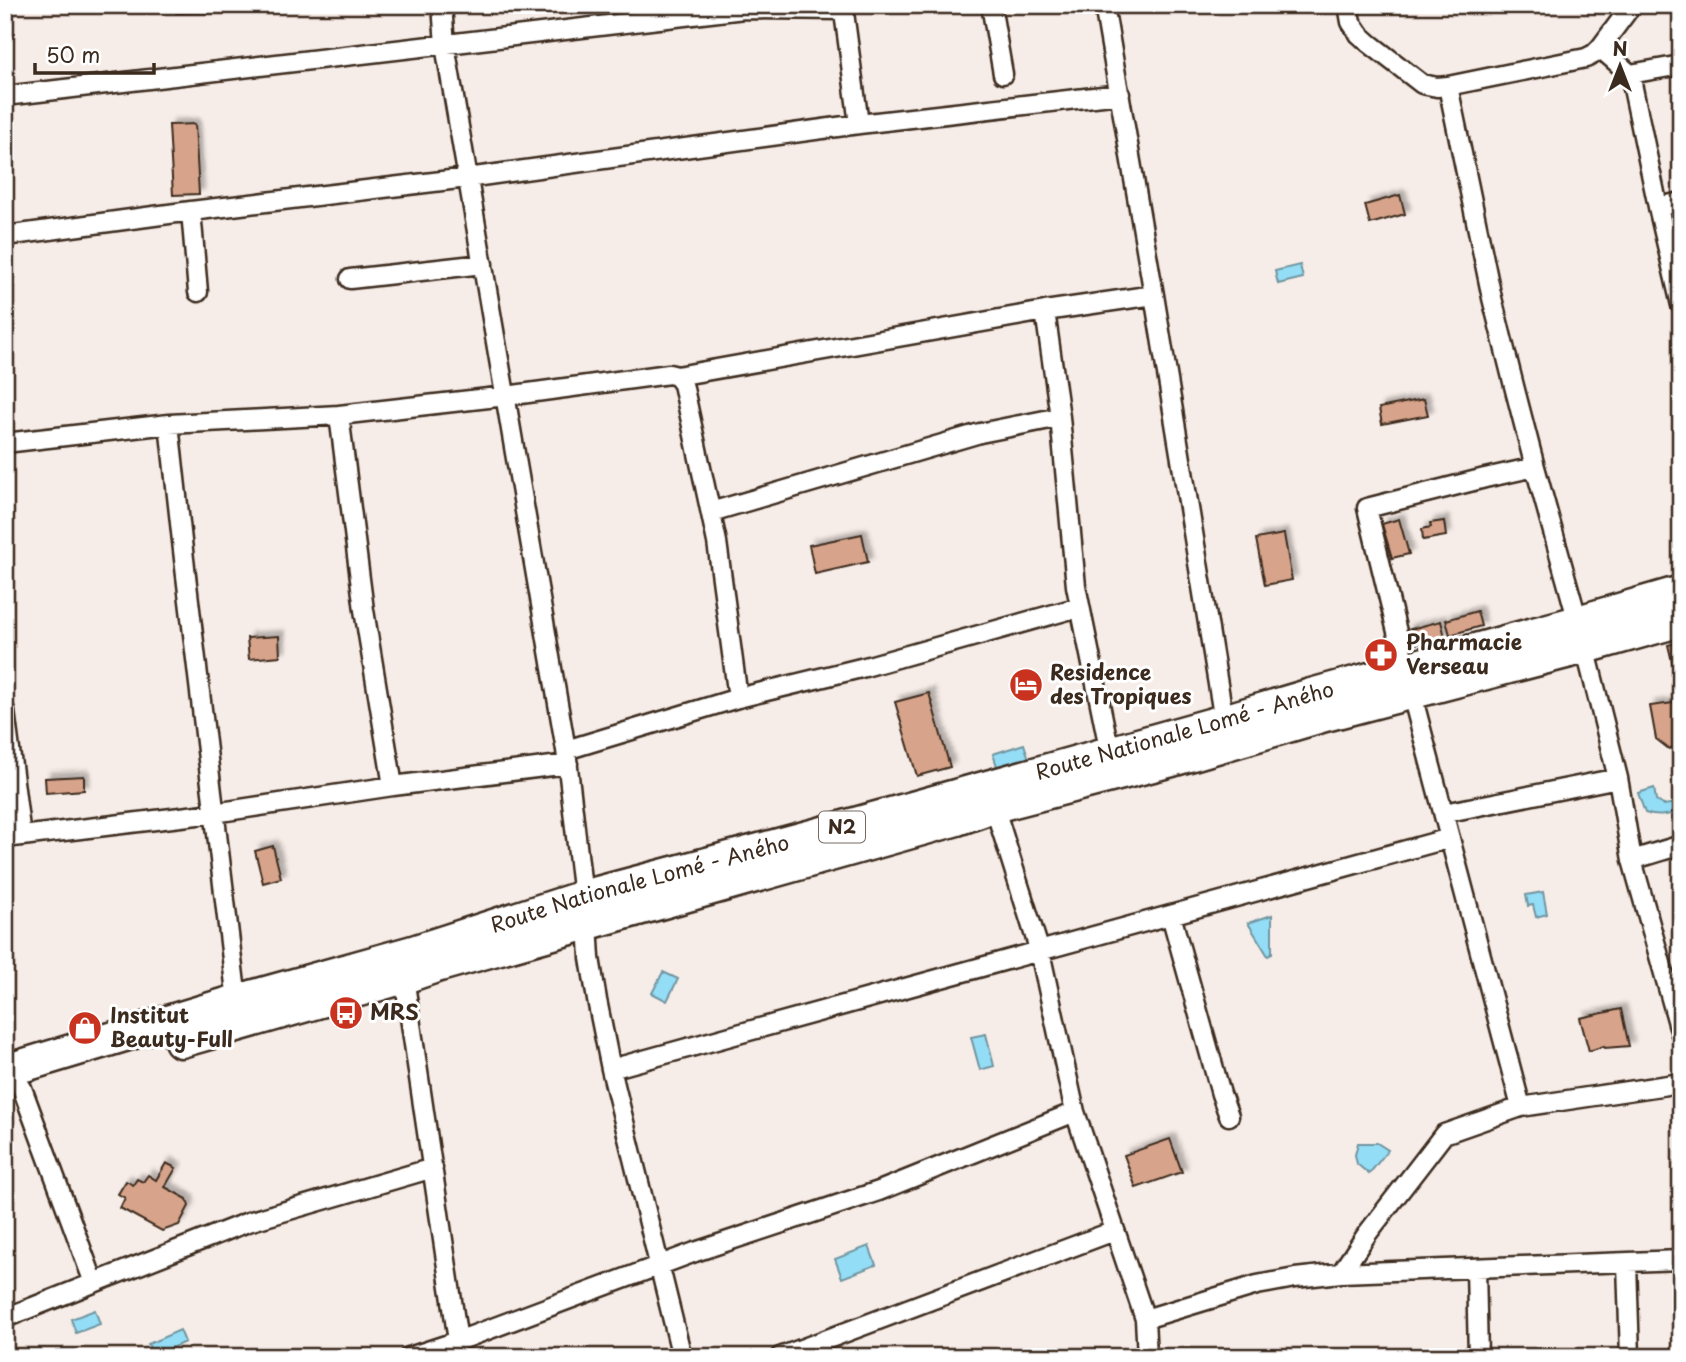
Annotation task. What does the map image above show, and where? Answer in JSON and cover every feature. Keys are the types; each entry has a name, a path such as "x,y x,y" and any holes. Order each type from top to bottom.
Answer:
{"highway":[{"name":"Route Nationale Lomé - Aného","path":"1582,634 1681,592"},
{"name":"Route Nationale Lomé - Aného","path":"11,1084 237,1001 413,952 957,819 1226,732 1582,634 1681,620"},
{"name":"Route Nationale Lomé - Aného","path":"11,1084 404,977 585,910 816,835 1110,753 1226,732"}],"street":[{"path":"442,5 444,45 567,757 590,958 611,1069 682,1357"},
{"path":"991,5 1003,74"},
{"path":"1104,5 1226,732"},
{"path":"1348,5 1350,22 1359,34 1422,84 1437,86 1586,58 1600,48 1632,5"},
{"path":"5,96 744,9 843,8 859,124"},
{"path":"1600,48 1630,74 1681,304"},
{"path":"1630,74 1681,65"},
{"path":"1448,86 1492,298 1618,778 1632,860 1679,1022"},
{"path":"5,236 467,178 859,124 1120,94"},
{"path":"1658,207 1681,202"},
{"path":"191,211 198,292"},
{"path":"351,279 483,264"},
{"path":"5,443 169,424 340,415 669,374 677,376 1154,295"},
{"path":"1045,312 1060,417 1071,553 1079,607 1110,753"},
{"path":"677,376 683,384 711,512 738,698"},
{"path":"340,415 364,610 393,786"},
{"path":"711,512 980,433 1060,417"},
{"path":"169,424 237,1001"},
{"path":"1521,1107 1409,680 1367,508 1535,467"},
{"path":"5,711 13,837 214,813 567,757 738,698 864,667 1079,607"},
{"path":"1444,813 1618,778"},
{"path":"994,807 1040,952 1075,1112 1145,1319 1147,1357"},
{"path":"611,1069 1450,838"},
{"path":"1632,860 1681,845"},
{"path":"1171,915 1220,1094 1229,1116"},
{"path":"404,977 458,1341"},
{"path":"1341,1273 1367,1234 1444,1134 1521,1107 1681,1083"},
{"path":"11,1084 94,1283"},
{"path":"409,1357 660,1264 879,1191 1075,1112"},
{"path":"5,1318 248,1222 433,1168"},
{"path":"780,1357 1114,1231"},
{"path":"1145,1319 1256,1285 1295,1278 1341,1273 1681,1260"},
{"path":"1627,1263 1630,1357"},
{"path":"1476,1268 1478,1357"}],"water":[{"path":"1300,265 1303,278 1278,284 1275,271"},
{"path":"1024,744 1029,759 998,769 993,754"},
{"path":"1654,788 1656,800 1663,805 1678,803 1681,811 1659,816 1645,813 1638,793"},
{"path":"1543,892 1547,914 1536,917 1533,905 1528,906 1526,895"},
{"path":"1272,915 1272,954 1268,956 1248,923"},
{"path":"663,972 678,979 667,1001 652,993"},
{"path":"986,1034 994,1066 980,1070 971,1037"},
{"path":"1358,1143 1377,1143 1388,1150 1369,1174 1357,1164 1355,1155"},
{"path":"869,1246 876,1265 842,1278 835,1259"},
{"path":"95,1310 100,1324 76,1333 71,1319"},
{"path":"180,1330 185,1342 153,1356 148,1344"}],"building":[{"path":"176,5 224,5 225,12 176,13"},
{"path":"195,124 199,194 173,195 169,125"},
{"path":"1400,195 1405,214 1370,224 1365,205"},
{"path":"1424,399 1428,415 1382,424 1379,408"},
{"path":"1399,519 1409,554 1392,558 1382,524"},
{"path":"1444,521 1446,536 1423,540 1422,529 1431,527 1430,523"},
{"path":"862,534 868,562 815,574 809,545"},
{"path":"1284,534 1292,580 1265,585 1256,539"},
{"path":"1477,611 1481,626 1450,635 1446,620"},
{"path":"1441,621 1445,637 1411,645 1407,630"},
{"path":"279,636 280,656 249,659 247,638"},
{"path":"1681,642 1681,698 1668,645"},
{"path":"929,693 950,767 917,776 895,702"},
{"path":"1681,702 1681,743 1669,749 1656,739 1650,706"},
{"path":"84,776 84,790 46,793 45,778"},
{"path":"273,846 281,878 263,883 255,851"},
{"path":"1621,1009 1629,1046 1604,1046 1589,1051 1580,1018"},
{"path":"1170,1139 1182,1172 1136,1188 1124,1155"},
{"path":"166,1163 176,1168 165,1187 187,1199 189,1206 179,1225 162,1231 120,1208 125,1198 118,1194 126,1181 133,1185 137,1179 143,1182 148,1175 156,1180"}],"place":[{"name":"Pharmacie Verseau","path":"1381,655"},
{"name":"Residence des Tropiques","path":"1026,685"},
{"name":"MRS","path":"346,1013"},
{"name":"Institut Beauty-Full","path":"85,1028"}]}
